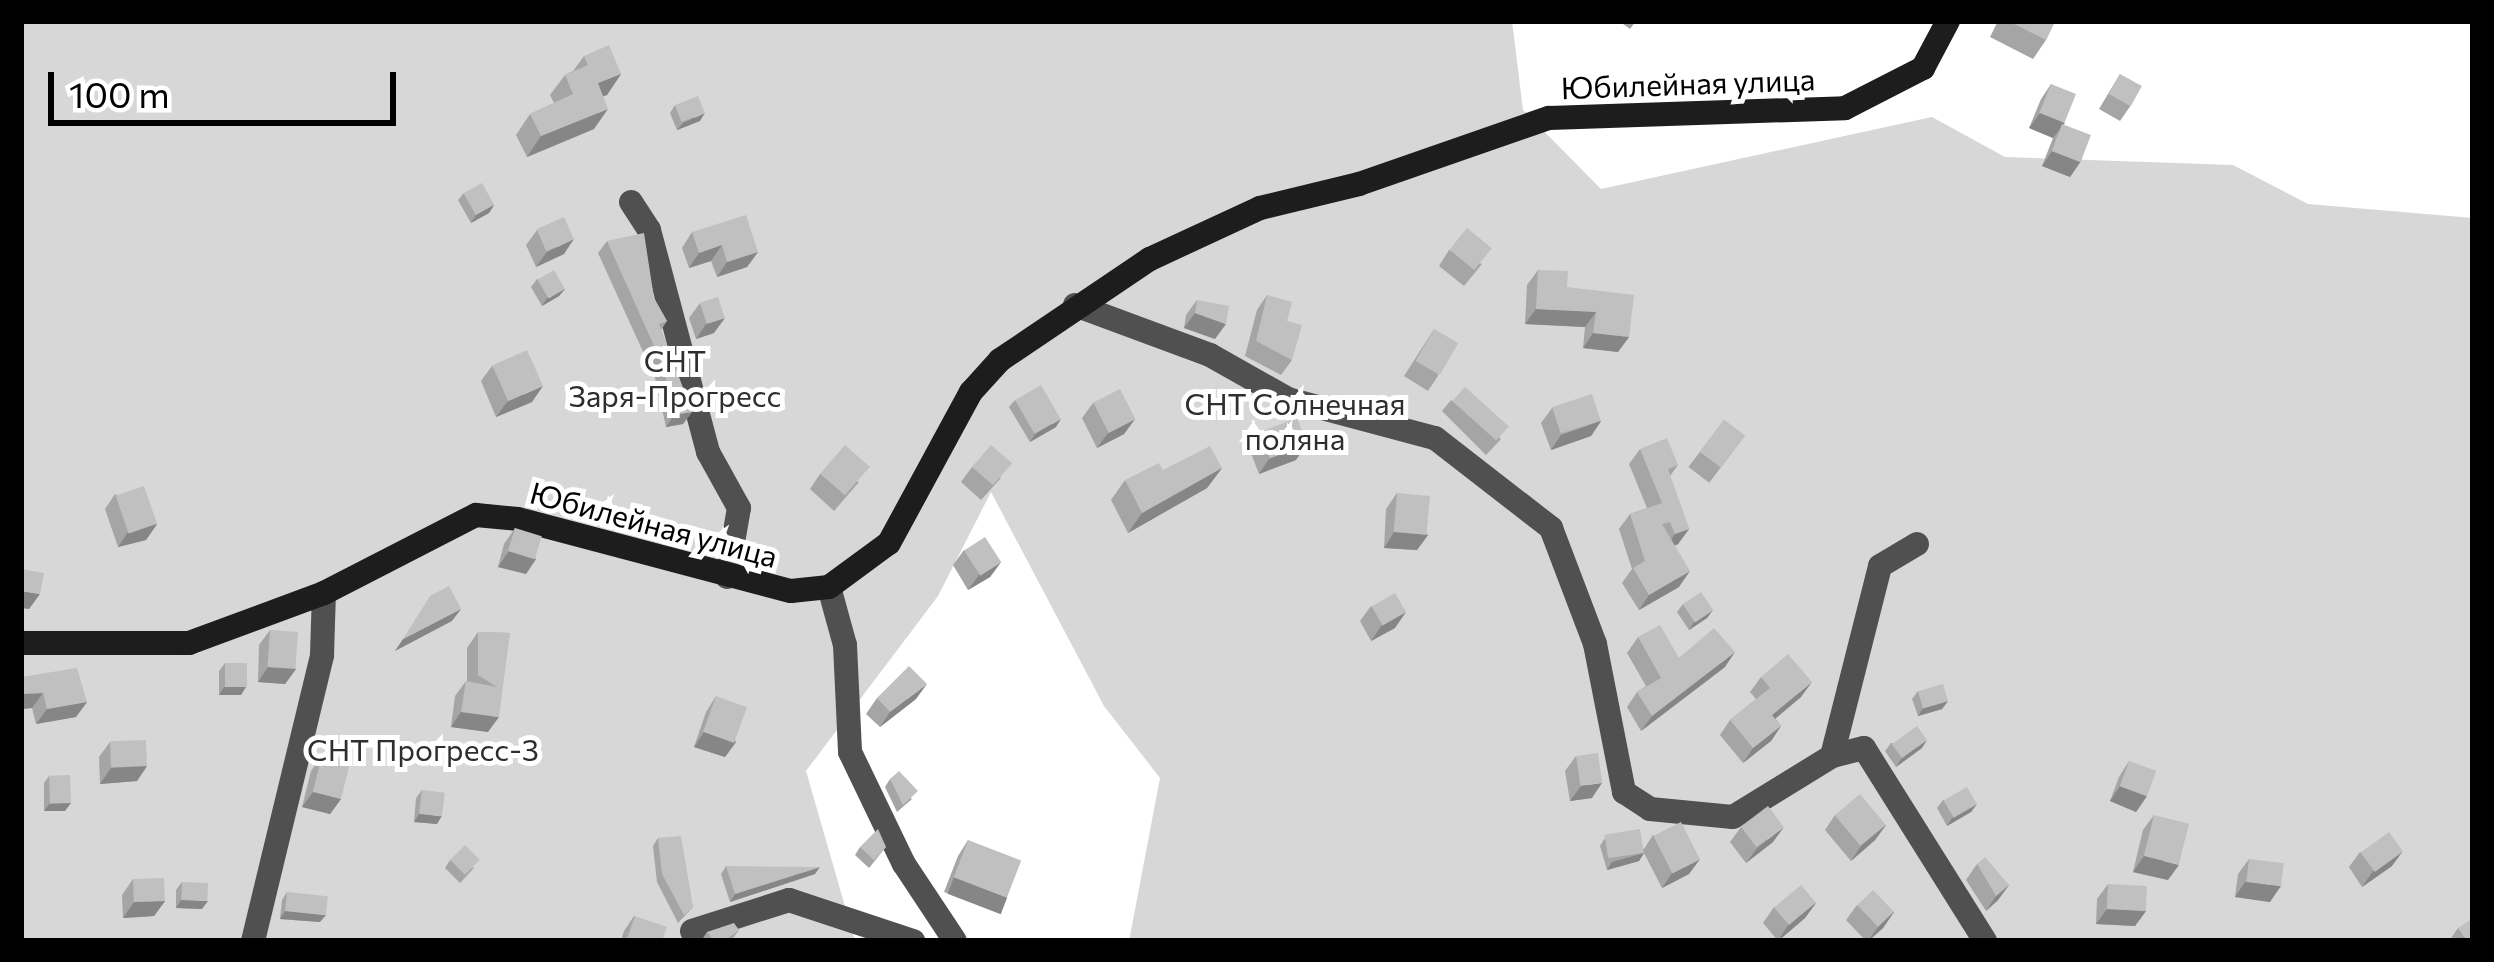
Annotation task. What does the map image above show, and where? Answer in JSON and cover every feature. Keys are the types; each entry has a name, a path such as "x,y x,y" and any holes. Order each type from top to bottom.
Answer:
{"street":[{"name":"Юбилейная улица","path":"21,643 189,643 324,593 476,514 518,518 791,591 829,586 889,543 970,392 1075,305 1150,259 1261,208 1358,184 1549,118 1845,108 1923,68 1948,21"},
{"path":"631,202 650,230 708,452 740,508 727,577"},
{"path":"1075,305 1210,355 1288,399 1435,438 1551,528 1595,644 1619,782 1636,801 1696,819 1733,817 1854,745 1874,753 1912,834 1985,941"},
{"path":"1832,756 1880,566 1917,544"},
{"path":"829,586 845,645 850,752 904,865 955,941"},
{"path":"254,941 322,655 324,593"},
{"path":"692,931 789,900 913,941"}],"green space":[{"path":"21,21 1512,21 1523,110 1601,189 1932,117 2005,157 2233,165 2308,204 2473,218 2473,941 1129,941 1160,778 1104,706 991,492 938,596 806,771 855,941 21,941"}],"building":[{"path":"2008,21 2055,21 2046,40"},
{"path":"609,45 621,74 598,83 608,109 541,136 530,114 573,94 565,75 588,65 584,56"},
{"path":"2120,74 2142,86 2131,106 2109,94"},
{"path":"2051,84 2076,94 2064,123 2039,113"},
{"path":"698,96 705,113 682,122 675,105"},
{"path":"2062,124 2091,135 2081,162 2052,151"},
{"path":"482,183 494,205 476,215 464,193"},
{"path":"746,215 758,252 727,262 722,245 699,253 692,232"},
{"path":"564,217 574,239 546,251 537,229"},
{"path":"1467,228 1492,248 1474,270 1449,250"},
{"path":"644,233 654,298 667,321 659,324 692,412 674,415 663,366 607,241"},
{"path":"554,270 565,289 549,299 538,280"},
{"path":"1538,270 1568,271 1567,287 1634,295 1629,337 1593,333 1596,312 1536,309"},
{"path":"1267,295 1292,302 1287,321 1302,325 1292,360 1256,341"},
{"path":"718,297 725,318 707,324 700,303"},
{"path":"1197,300 1229,306 1226,324 1195,313"},
{"path":"1434,329 1458,343 1440,375 1416,361"},
{"path":"527,350 543,386 508,401 492,365"},
{"path":"1041,385 1060,419 1035,434 1015,400"},
{"path":"1465,387 1509,426 1496,441 1452,401"},
{"path":"1120,389 1135,419 1109,433 1093,403"},
{"path":"1592,394 1601,421 1561,434 1552,407"},
{"path":"1297,418 1307,444 1270,458 1260,432"},
{"path":"1724,420 1745,436 1721,468 1700,452"},
{"path":"1667,438 1678,465 1668,469 1689,529 1675,534 1670,522 1662,524 1690,571 1649,595 1633,568 1645,561 1630,514 1662,503 1640,449"},
{"path":"845,445 870,467 845,495 820,474"},
{"path":"991,445 1012,463 993,485 972,467"},
{"path":"1210,446 1222,468 1142,513 1125,480 1159,463 1163,470"},
{"path":"144,486 157,524 129,534 116,496"},
{"path":"1397,493 1430,496 1426,535 1394,532"},
{"path":"515,528 542,536 535,559 508,551"},
{"path":"985,537 1001,562 980,576 964,551"},
{"path":"21,569 44,573 40,594 21,591"},
{"path":"449,586 461,609 403,639 430,596"},
{"path":"1701,592 1713,610 1695,623 1683,604"},
{"path":"1395,593 1406,612 1383,626 1372,606"},
{"path":"1660,625 1679,658 1714,628 1735,652 1652,716 1637,692 1661,678 1638,637"},
{"path":"270,630 298,632 295,669 267,667"},
{"path":"478,632 510,633 499,717 461,712 466,681 497,687 478,675"},
{"path":"1788,654 1812,682 1772,715 1781,726 1753,748 1730,720 1770,688 1761,677"},
{"path":"225,663 247,663 247,687 225,687"},
{"path":"909,666 927,684 890,712 877,698"},
{"path":"77,668 87,702 47,709 43,693 21,694 21,677"},
{"path":"1943,684 1948,701 1923,708 1918,691"},
{"path":"716,696 747,707 734,743 703,732"},
{"path":"1917,726 1927,740 1902,758 1892,744"},
{"path":"146,740 147,766 111,767 110,741"},
{"path":"1598,753 1602,783 1580,786 1576,756"},
{"path":"322,755 350,762 341,799 313,792"},
{"path":"2129,761 2156,771 2147,796 2120,786"},
{"path":"899,771 918,791 903,805 890,779"},
{"path":"70,775 71,803 50,804 49,776"},
{"path":"1967,787 1977,804 1954,818 1944,800"},
{"path":"422,790 445,793 442,817 419,814"},
{"path":"1860,794 1886,825 1860,846 1835,815"},
{"path":"1768,806 1784,827 1756,847 1741,826"},
{"path":"2154,815 2189,824 2179,864 2144,856"},
{"path":"1681,822 1700,859 1672,873 1653,836"},
{"path":"878,829 886,847 874,860 860,847"},
{"path":"1640,829 1644,853 1608,858 1604,835"},
{"path":"2389,832 2403,851 2375,872 2361,853"},
{"path":"681,836 693,907 684,915 662,874 658,838"},
{"path":"968,840 1021,860 1007,898 954,877"},
{"path":"465,845 480,860 465,875 450,860"},
{"path":"1985,857 2009,885 1996,896 1977,864"},
{"path":"2249,859 2284,863 2281,886 2246,882"},
{"path":"726,866 820,867 735,894"},
{"path":"164,878 165,901 134,902 133,879"},
{"path":"182,882 208,883 207,901 181,900"},
{"path":"2108,884 2147,886 2146,911 2107,909"},
{"path":"1801,885 1816,903 1789,925 1774,907"},
{"path":"1873,890 1894,912 1878,927 1857,905"},
{"path":"287,892 328,896 326,915 285,911"},
{"path":"635,916 667,927 662,941 626,941"},
{"path":"2473,918 2473,941 2467,941 2458,928"},
{"path":"734,923 739,930 724,941 714,941 707,932"}],"park label":[{"name":"СНТ Заря-Прогресс","path":"675,377"},
{"name":"СНТ Солнечная поляна","path":"1295,420"},
{"name":"СНТ Прогресс-3","path":"423,749"}]}
